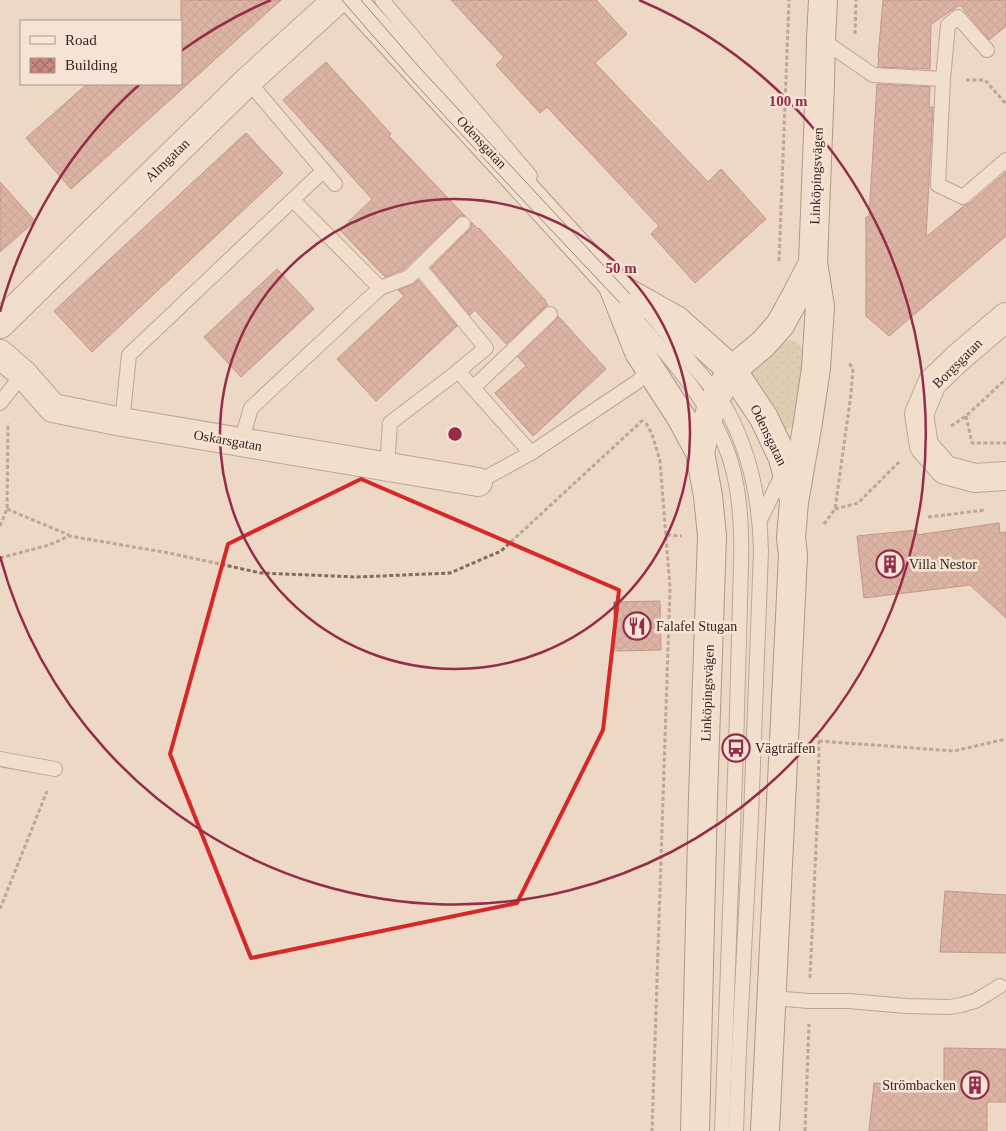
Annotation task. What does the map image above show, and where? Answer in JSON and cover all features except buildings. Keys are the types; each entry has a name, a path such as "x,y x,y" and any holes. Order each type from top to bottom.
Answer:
{"street":[{"name":"Almgatan","path":"0,324 248,81 337,0"},
{"name":"Odensgatan","path":"352,0 621,293 676,320 732,370 764,418 783,458 794,502"},
{"name":"Linköpingsvägen","path":"765,1131 793,555 791,538 794,502 816,368 820,306 813,263 823,0"},
{"name":"Linköpingsvägen","path":"695,1131 703,798 712,536 708,496 700,452 713,404 732,370 763,344 780,325 813,263"},
{"name":"Odensgatan","path":"621,293 639,352 659,362 667,394 700,452"},
{"name":"Borgsgatan","path":"924,446 919,414 932,383 1006,317"},
{"name":"Oskarsgatan","path":"0,354 23,374 53,408 122,422 478,482"},
{"path":"924,446 945,470 975,478 1006,476"}],"lane":[{"path":"382,0 621,293 654,318 713,404 732,466 738,495 742,537 722,1131"},
{"path":"987,50 958,17 948,25 943,79 938,185 963,197 1006,160"},
{"path":"821,40 873,75 943,79"},
{"path":"248,81 335,184"},
{"path":"122,422 129,355 323,171"},
{"path":"293,200 380,288"},
{"path":"240,442 251,408 380,288 409,277 463,224"},
{"path":"387,467 390,423 486,348 419,267"},
{"path":"472,388 550,314"},
{"path":"478,482 531,453 638,382 659,362 713,404 729,413 740,439 756,494 760,520 761,551 736,1131"},
{"path":"465,366 458,371 531,453"},
{"path":"2,401 23,374"},
{"path":"760,520 808,422"},
{"path":"0,759 56,769"},
{"path":"772,998 950,1007 975,1001 1000,986"}],"path":[{"path":"779,262 789,0"},
{"path":"854,62 856,0"},
{"path":"943,79 985,80 1006,104"},
{"path":"824,524 835,509 851,394 853,368 844,358"},
{"path":"835,509 858,502 905,456 924,446 966,416 1006,379"},
{"path":"6,509 69,536 169,553 262,573 357,577 450,573 501,551 644,419 667,394"},
{"path":"0,526 6,509 8,415 2,401"},
{"path":"966,416 972,443 1006,443"},
{"path":"644,419 652,434 660,461 670,588 652,1131"},
{"path":"928,517 986,510"},
{"path":"0,558 49,546 69,536"},
{"path":"804,1131 818,803 819,741 815,731"},
{"path":"819,741 954,751 1006,739"},
{"path":"0,909 56,769"}],"highlighted area":[{"path":"361,479 619,590 603,730 517,903 251,958 170,754 228,544"}],"shaded area":[{"path":"791,340 798,343 803,349 803,357 796,420 791,427 784,430 750,373 752,369 784,341"}],"tram line":[{"path":"342,0 444,116 620,303"},
{"path":"361,0 419,67 630,294"}],"place":[{"name":"Villa Nestor","path":"890,564"},
{"name":"Falafel Stugan","path":"637,626"},
{"name":"Vägträffen","path":"736,748"},
{"name":"Strömbacken","path":"975,1085"}]}
